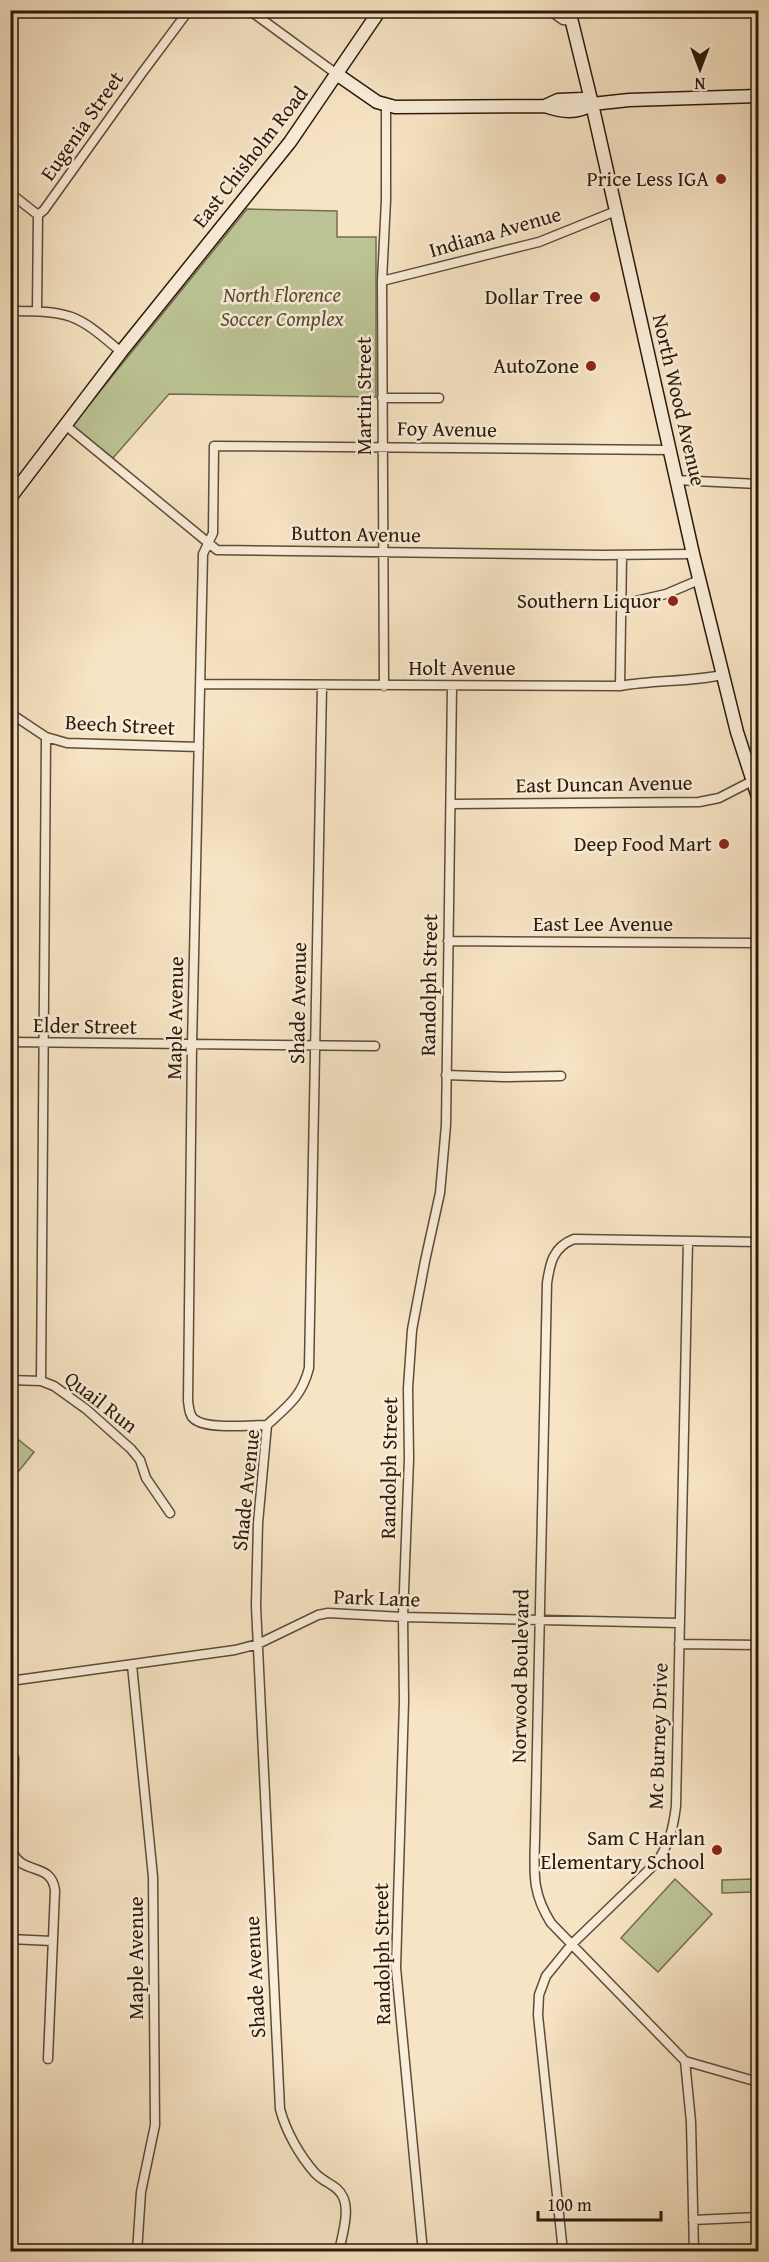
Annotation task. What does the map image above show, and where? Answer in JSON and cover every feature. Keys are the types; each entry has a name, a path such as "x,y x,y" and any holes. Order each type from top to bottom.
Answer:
{"main road":[{"name":"East Chisholm Road","path":"10,498 64,424 290,142 338,75 380,10"},
{"name":"North Wood Avenue","path":"570,16 592,104 699,580 737,732 756,779 759,797"},
{"path":"338,75 386,106 545,106 558,100 582,99 592,104 629,100 759,96"}],"street":[{"name":"Eugenia Street","path":"38,214 44,210 189,10"},
{"path":"249,10 338,75"},
{"path":"549,10 563,20 570,16"},
{"name":"Martin Street","path":"384,686 382,281 386,200 386,106"},
{"path":"10,193 38,214 37,310"},
{"name":"Indiana Avenue","path":"382,281 539,242 616,211"},
{"path":"10,311 37,310 73,316 90,325 121,352"},
{"path":"382,398 439,398"},
{"name":"Button Avenue","path":"64,424 217,550 693,554"},
{"name":"Foy Avenue","path":"208,543 213,533 214,446 670,450"},
{"path":"676,480 759,484"},
{"name":"Maple Avenue","path":"208,543 203,554 192,1045 189,1412 194,1419 204,1424 267,1425"},
{"path":"620,687 622,555"},
{"path":"622,604 666,594 699,580"},
{"name":"Holt Avenue","path":"201,684 620,687 642,682 705,679 722,675"},
{"name":"Shade Avenue","path":"322,686 309,1368 304,1385 296,1398 267,1425 257,1544 258,1644 280,2109 286,2130 315,2173 339,2190 344,2198 346,2207 339,2252"},
{"name":"Randolph Street","path":"423,2252 396,1968 404,1701 403,1617 409,1458 408,1388 412,1330 440,1193 446,1125 452,687"},
{"name":"Beech Street","path":"10,713 46,737 81,745 199,747"},
{"path":"41,1381 46,737"},
{"name":"East Duncan Avenue","path":"452,804 699,802 719,798 756,779"},
{"name":"East Lee Avenue","path":"448,941 759,943"},
{"name":"Elder Street","path":"10,1042 375,1046"},
{"path":"446,1076 561,1076"},
{"name":"Norwood Boulevard","path":"685,2061 551,1923 541,1907 536,1891 539,1619 548,1283 552,1258 564,1243 574,1239 759,1242"},
{"name":"Mc Burney Drive","path":"563,2252 538,2015 539,1995 546,1976 572,1944 657,1862 668,1846 674,1826 688,1240"},
{"name":"Quail Run","path":"10,1380 41,1381 70,1397 131,1449 140,1460 146,1478 170,1513"},
{"name":"Park Lane","path":"10,1681 132,1665 258,1644 328,1612 403,1617 679,1623"},
{"path":"679,1644 759,1645"},
{"name":"Maple Avenue","path":"132,1665 153,1877 155,2125 141,2192 137,2252"},
{"path":"14,1758 13,1853 16,1860 23,1865 47,1874 53,1881 48,2059"},
{"path":"10,1939 52,1941"},
{"path":"694,2252 691,2122 685,2061 759,2082"},
{"path":"693,2220 759,2217"}],"green space":[{"name":"North Florence Soccer Complex","path":"247,209 337,211 337,237 376,237 376,397 169,394 113,458 72,426"},
{"path":"10,1433 34,1452 18,1472 11,1466"},
{"path":"675,1879 712,1914 658,1972 621,1938"},
{"path":"754,1879 754,1892 722,1893 722,1880"}],"place":[{"name":"Price Less IGA","path":"721,179"},
{"name":"Dollar Tree","path":"595,297"},
{"name":"AutoZone","path":"591,366"},
{"name":"Southern Liquor","path":"673,601"},
{"name":"Deep Food Mart","path":"724,844"},
{"name":"Sam C Harlan Elementary School","path":"717,1850"}]}
